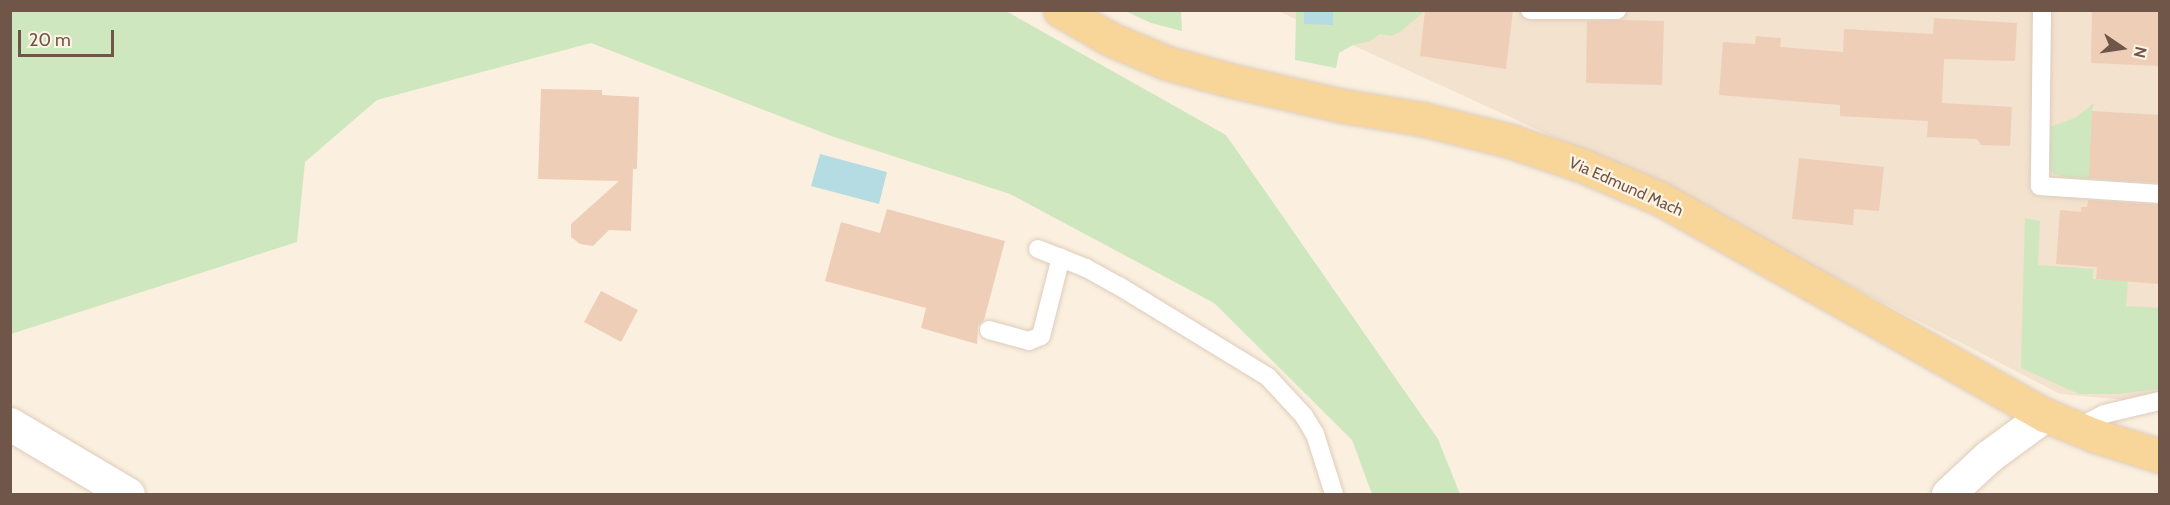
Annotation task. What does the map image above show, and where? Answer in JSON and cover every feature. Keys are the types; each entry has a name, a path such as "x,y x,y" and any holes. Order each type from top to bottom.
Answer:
{"main road":[{"name":"Via Edmund Mach","path":"1060,10 1110,39 1167,63 1255,86 1422,119 1510,141 1581,165 1661,199 2045,415 2158,455"}],"street":[{"path":"1948,495 1989,456 2045,415"},
{"path":"10,424 128,495"}],"lane":[{"path":"1530,10 1617,10"},
{"path":"2042,10 2040,186 2160,194"},
{"path":"1038,249 1060,257 1119,286 1268,377 1304,416 1315,434 1334,495"},
{"path":"989,330 1029,341 1041,336 1060,257"},
{"path":"2077,428 2104,414 2160,401"}],"shaded area":[{"path":"1278,11 2159,11 2159,403 2060,394 1626,170"}],"green space":[{"path":"11,10 1006,11 1226,135 1438,439 1460,494 1372,494 1352,440 1214,303 1010,194 834,137 591,43 377,100 305,162 297,242 11,334"},
{"path":"1125,11 1181,11 1182,31 1151,23"},
{"path":"1296,11 1425,11 1400,32 1391,36 1380,34 1370,41 1353,45 1339,53 1336,68 1295,60"},
{"path":"2094,103 2092,111 2133,170 2133,182 2064,177 2054,174 2046,167 2047,128 2075,118"},
{"path":"2025,218 2040,221 2038,265 2093,269 2093,279 2128,281 2126,306 2159,308 2159,389 2118,394 2079,394 2021,368"}],"water":[{"path":"1304,11 1333,11 1333,25 1304,24"},
{"path":"820,154 887,172 879,204 811,186"}],"building":[{"path":"1425,10 1513,10 1506,69 1420,56"},
{"path":"2092,10 2160,10 2160,66 2091,63"},
{"path":"1934,18 2017,23 2015,61 1944,59 1942,103 2012,107 2010,146 1981,145 1977,139 1927,137 1928,121 1840,116 1840,105 1719,95 1723,42 1755,44 1756,36 1781,38 1780,47 1843,52 1844,29 1933,34"},
{"path":"1587,21 1664,21 1662,85 1586,83"},
{"path":"541,89 602,90 602,95 639,97 637,169 633,169 631,231 609,230 593,246 580,244 571,237 571,224 619,181 538,179"},
{"path":"2092,111 2160,115 2160,183 2089,178"},
{"path":"1799,158 1884,167 1879,211 1854,209 1853,225 1792,219"},
{"path":"2088,200 2160,205 2160,284 2096,279 2097,267 2056,264 2060,210 2081,212 2081,207 2087,207"},
{"path":"887,209 1005,241 984,320 978,326 977,344 921,328 926,308 825,281 841,222 880,233"},
{"path":"601,291 638,310 621,342 584,322"}]}
